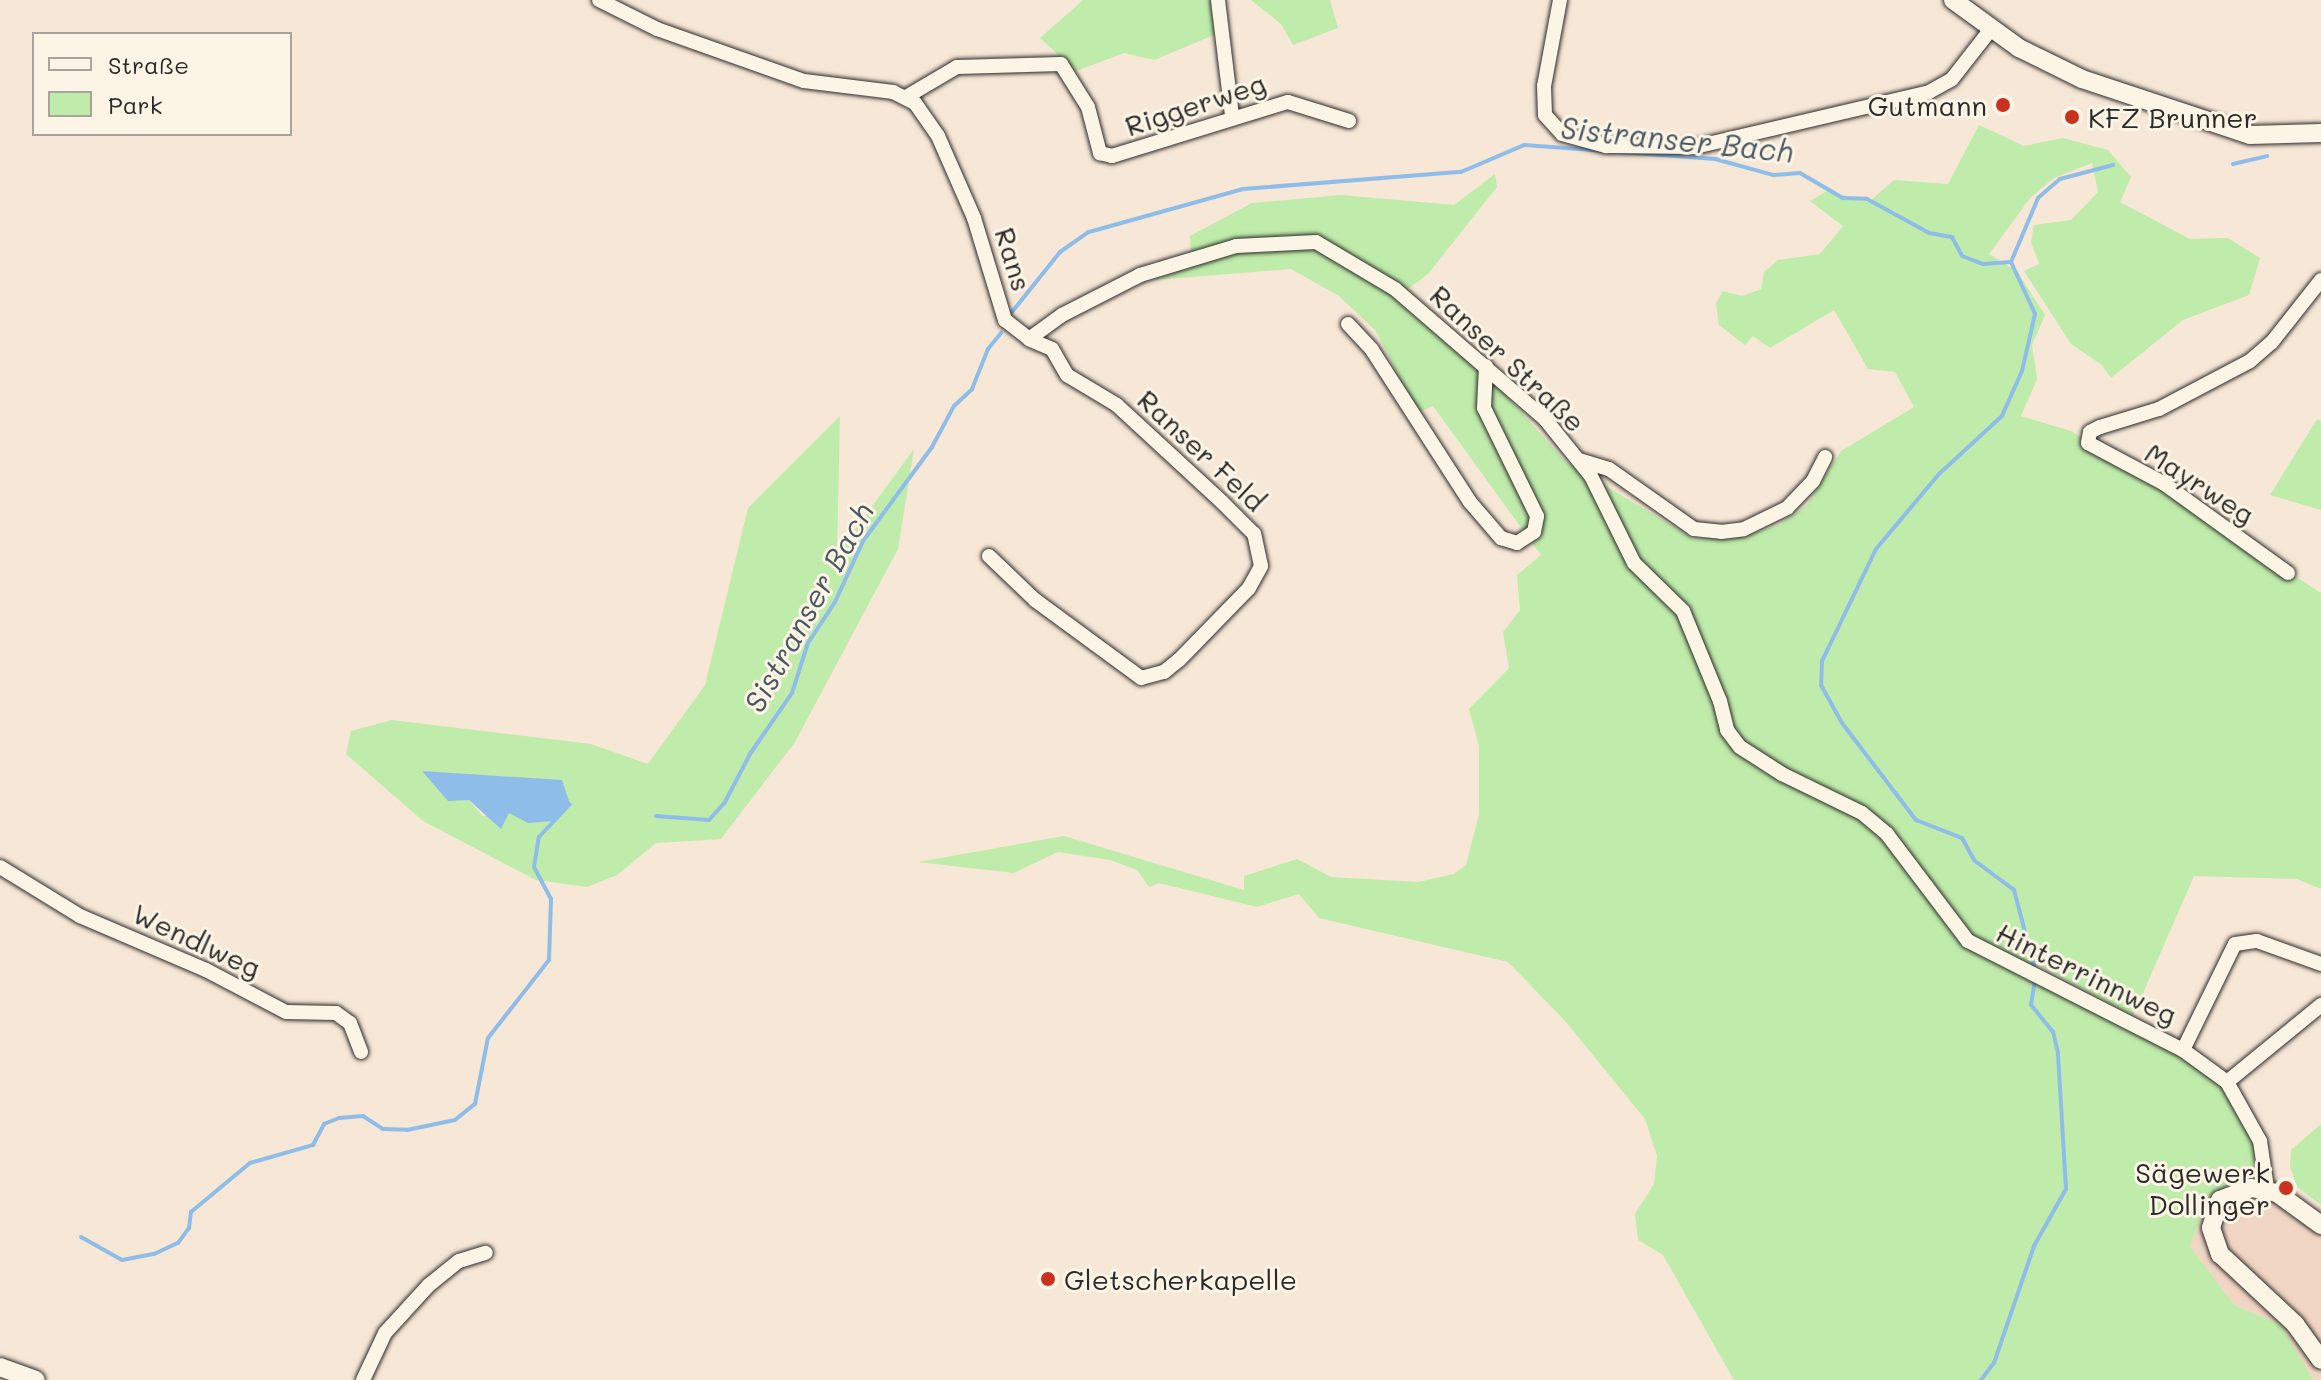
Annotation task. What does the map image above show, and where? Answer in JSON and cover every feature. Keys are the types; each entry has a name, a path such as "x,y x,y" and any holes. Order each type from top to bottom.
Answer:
{"main road":[{"path":"1953,0 1991,29 2082,79 2218,128 2276,138 2321,133"},
{"path":"2321,1225 2267,1188 2238,1190 2220,1200 2212,1216 2214,1241 2232,1267 2295,1324 2321,1360"},
{"path":"0,1367 24,1378"}],"street":[{"path":"599,0 657,29 804,81 906,97"},
{"path":"1218,0 1232,116"},
{"path":"1560,0 1544,86 1545,115 1552,127 1574,139 1606,146 1695,147 1805,125 1944,85 1991,29"},
{"name":"Riggerweg","path":"906,97 957,67 1067,67 1104,156 1128,153 1232,116 1288,102 1349,121"},
{"name":"Rans","path":"906,97 928,119 945,150 974,218 1005,320 1029,339 1119,286"},
{"name":"Ranser Straße","path":"1119,286 1236,246 1316,242 1395,289 1545,419 1579,460 1634,563 1683,611 1720,701 1727,730 1740,747 1753,758 1862,813 1887,834 1968,941"},
{"name":"Mayrweg","path":"2288,573 2163,483 2088,443 2090,432 2159,409 2250,361 2272,342 2321,280"},
{"path":"1348,324 1372,350 1470,502 1501,538 1517,543 1534,532 1537,516 1484,408 1486,366"},
{"name":"Ranser Feld","path":"989,556 1035,600 1141,678 1164,672 1179,660 1249,588 1261,566 1258,541 1246,526 1117,405 1067,375 1052,349 1029,339"},
{"path":"1579,460 1609,469 1694,529 1721,532 1753,526 1787,508 1813,481 1825,457"},
{"name":"Wendlweg","path":"0,867 80,916 206,970 286,1012 336,1013 350,1023 361,1052"},
{"name":"Hinterrinnweg","path":"1968,941 2183,1050 2227,1082 2260,1141 2267,1188"},
{"name":"Hinterrinnweg","path":"2183,1050 2235,944 2269,944 2321,964"},
{"path":"2227,1082 2321,1005"},
{"path":"363,1380 385,1333 429,1285 459,1261 486,1253"}],"shaded area":[{"path":"2257,1177 2321,1227 2321,1380 2313,1380 2281,1325 2234,1305 2190,1246 2209,1197"}],"green space":[{"path":"1083,0 1211,0 1214,35 1154,60 1124,53 1076,71 1040,38"},
{"path":"1251,0 1330,0 1338,28 1293,45 1281,24"},
{"path":"1979,125 2024,146 2063,138 2108,150 2131,177 2120,202 2190,239 2228,238 2260,258 2249,295 2183,320 2111,378 2102,365 2071,344 2024,271 2039,264 2031,242 2034,225 2071,220 2098,192 2092,163 2054,178 2031,197 1989,254 2017,271 2045,315 2032,345 2037,379 2021,416 2071,431 2321,593 2321,889 2297,879 2194,876 2133,1016 2036,964 2032,967 2227,1082 2257,1145 2257,1177 2209,1197 2190,1246 2234,1305 2281,1325 2313,1380 1734,1380 1663,1255 1638,1240 1635,1214 1654,1184 1657,1156 1645,1119 1566,1022 1508,962 1319,918 1299,894 1257,907 1159,883 1149,887 1137,870 1110,860 1058,852 1014,873 918,862 1064,836 1244,890 1244,876 1297,859 1331,877 1418,882 1454,874 1466,865 1479,814 1479,746 1469,709 1509,668 1503,632 1520,610 1517,575 1541,555 1433,406 1417,413 1376,331 1339,296 1291,269 1154,280 1191,267 1190,236 1252,203 1341,195 1454,205 1495,174 1497,187 1428,274 1397,297 1475,361 1566,462 1694,539 1741,537 1778,525 1807,505 1841,451 1914,407 1895,372 1868,369 1834,310 1770,348 1753,336 1745,345 1719,325 1716,303 1723,291 1742,296 1761,289 1764,272 1778,260 1820,254 1843,226 1810,201 1827,191 1869,202 1894,180 1948,184"},
{"path":"840,416 837,554 914,449 898,549 795,742 721,839 656,843 617,875 587,887 536,880 423,821 346,754 351,731 392,720 591,744 648,764 705,685 748,508","holes":["423,771 520,780 562,780 509,813 482,816 469,800 448,800"]},
{"path":"2317,419 2321,421 2321,510 2270,495"},
{"path":"2321,1124 2321,1205 2297,1187 2290,1166 2291,1150"}],"water":[{"path":"422,771 562,780 570,804 554,821 528,823 509,813 501,829 469,800 448,801"}],"waterway":[{"name":"Sistranser Bach","path":"1012,312 1060,252 1089,232 1243,189 1461,172 1524,145 1715,159 1773,175 1800,173 1843,198 1867,199 1929,233 1952,237 1962,256 1983,264 2011,262 2038,198 2060,179 2113,165"},
{"name":"Sistranser Bach","path":"2233,164 2267,156"},
{"path":"2011,262 2035,314 2022,371 2002,416 1939,474 1876,549 1822,661 1821,685 1842,723 1916,820 1962,838 1975,861 2014,890 2034,966"},
{"name":"Sistranser Bach","path":"656,816 709,820 725,802 750,754 792,693 808,643 835,602 863,541 932,447 954,406 972,389 988,349 1001,333"},
{"name":"Sistranser Bach","path":"81,1237 122,1260 154,1254 178,1243 189,1228 191,1212 250,1163 313,1145 324,1124 339,1118 363,1116 383,1129 407,1130 455,1120 475,1104 488,1038 549,960 551,899 534,867 539,837 570,804"},
{"path":"1981,1380 1994,1363 2034,1246 2066,1189 2058,1053 2053,1032 2031,1005 2035,980"}],"place":[{"name":"Gutmann","path":"2003,105"},
{"name":"KFZ Brunner","path":"2072,117"},
{"name":"Sägewerk Dollinger","path":"2286,1188"},
{"name":"Gletscherkapelle","path":"1048,1279"}]}
